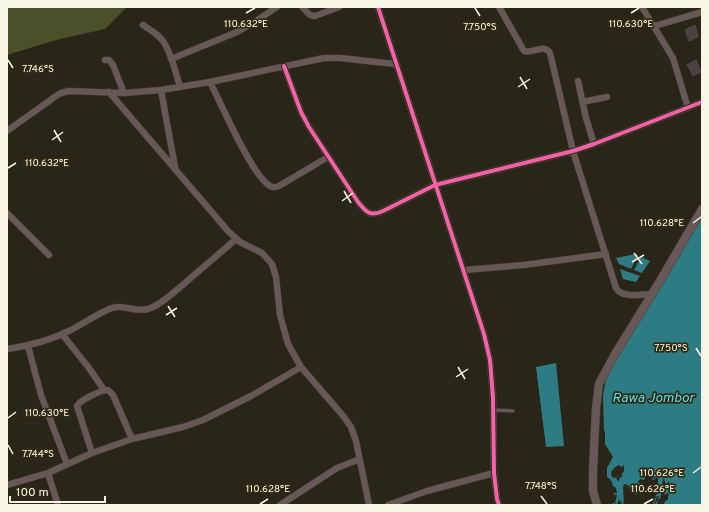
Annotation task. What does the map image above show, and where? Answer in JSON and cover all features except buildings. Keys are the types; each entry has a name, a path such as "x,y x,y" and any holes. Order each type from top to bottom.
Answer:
{"street":[{"path":"170,58 237,32 277,7"},
{"path":"302,7 310,15 314,16 339,7"},
{"path":"378,7 395,64 484,334 490,360 493,410 494,473 499,505"},
{"path":"499,7 524,51 528,52 544,48 550,52 573,150 606,254 614,285 619,292 626,294 652,294"},
{"path":"642,7 655,26 673,58 688,108"},
{"path":"655,26 702,12"},
{"path":"143,25 163,41 180,86"},
{"path":"7,131 61,93 70,91 124,93 161,90 210,82 316,59 332,57 395,64"},
{"path":"105,60 109,60 113,65 124,93"},
{"path":"284,66 301,112 309,127 358,202 371,214 376,214 383,211 435,184 594,144 702,102"},
{"path":"578,81 582,102 594,144"},
{"path":"210,82 252,165 263,180 269,185 274,188 279,186 328,156"},
{"path":"161,90 175,169"},
{"path":"109,92 190,188 236,239 262,253 272,264 276,277 280,315 288,344 301,367 348,422 354,432 369,505"},
{"path":"582,102 607,97"},
{"path":"596,505 593,491 593,470 596,408 599,384 702,209"},
{"path":"7,213 49,255"},
{"path":"7,349 28,346 62,334 97,315 116,307 146,310 155,306 236,239"},
{"path":"464,270 524,265 606,254"},
{"path":"62,334 104,390 109,391 112,395 132,439"},
{"path":"28,346 41,395 67,464"},
{"path":"7,485 48,472 92,453 132,439 203,420 251,396 301,367"},
{"path":"92,453 77,405 104,390"},
{"path":"280,505 337,468 360,459"},
{"path":"48,472 58,505"},
{"path":"388,505 427,491 494,473"}],"lane":[{"path":"493,410 513,410"}],"green space":[{"path":"7,7 127,7 105,29 56,40 7,55"}],"water":[{"name":"Rawa Jombor","path":"702,218 702,505 663,505 666,500 668,500 669,495 668,493 664,495 665,494 663,493 666,492 664,489 666,488 664,486 670,486 669,481 667,484 665,483 664,478 662,483 664,485 662,486 660,498 662,498 658,499 657,501 659,496 657,496 654,505 653,505 655,501 654,497 655,499 659,488 658,477 652,481 653,480 651,478 655,478 652,476 650,478 650,474 646,476 644,480 640,479 638,482 641,483 638,485 642,489 639,491 643,499 638,490 636,491 637,490 634,487 632,489 637,494 636,495 628,485 625,484 623,486 624,505 623,501 623,505 620,505 622,504 620,503 622,503 622,501 620,502 619,499 617,505 616,503 613,505 612,503 615,503 617,495 614,495 614,493 617,493 611,480 610,481 607,477 607,468 613,457 605,444 604,430 603,395 606,379","holes":["618,465 622,467 624,465 624,471 621,475 623,476 619,478 620,480 618,481 616,478 620,474 615,478 612,477 611,473 612,470 614,470 613,469"]},
{"path":"636,254 638,255 631,269 619,264 616,258"},
{"path":"641,257 650,261 642,273 634,270"},
{"path":"620,269 640,276 636,282 623,279"},
{"path":"556,363 564,446 546,447 536,367"}],"cycle path":[{"path":"378,7 484,334 490,360 493,398 494,473 499,505"},
{"path":"284,66 301,112 309,127 358,202 366,211 375,214 435,185 573,151 702,102"}]}
